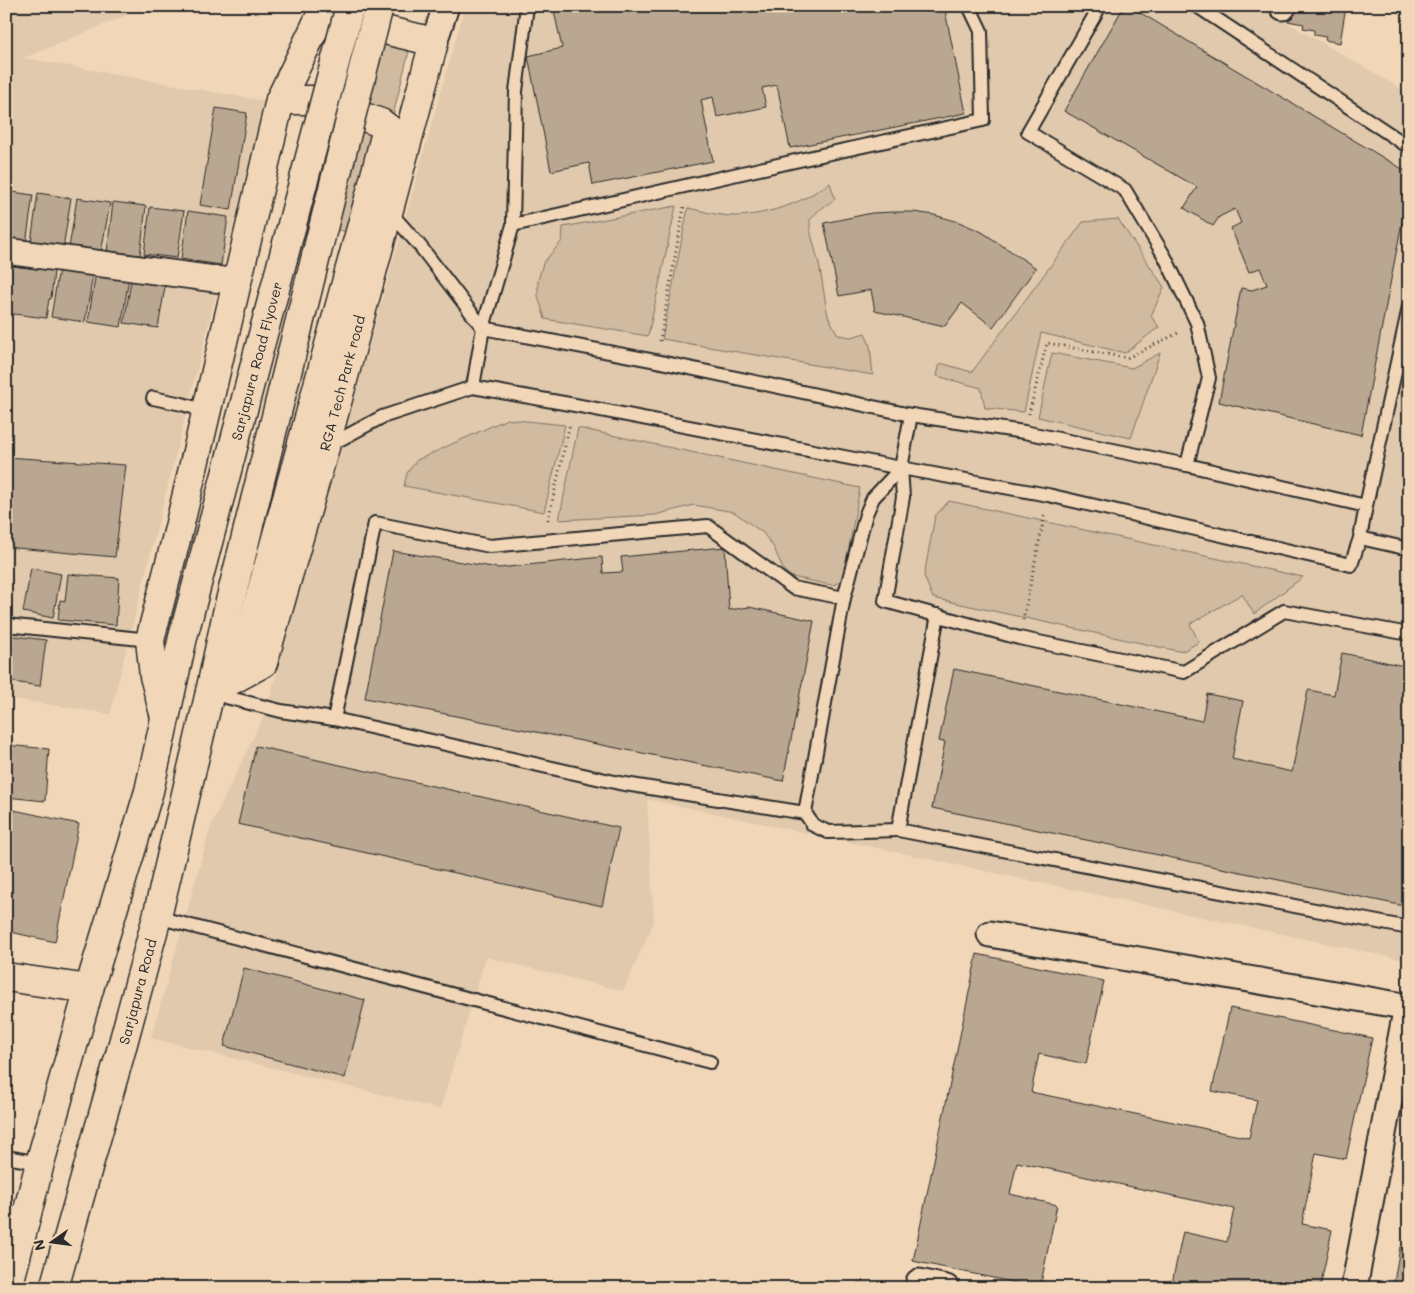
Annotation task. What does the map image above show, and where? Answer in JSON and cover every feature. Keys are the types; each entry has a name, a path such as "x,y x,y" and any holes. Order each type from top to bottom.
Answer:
{"main road":[{"name":"Sarjapura Road Flyover","path":"165,717 186,627 350,6"},
{"path":"212,682 227,612 379,6"},
{"path":"8,1287 40,1163 89,989 149,791 165,717 154,676 150,640 178,532 280,100 318,21 331,17 434,42"},
{"name":"RGA Tech Park road","path":"212,682 244,655 313,445 396,138 434,42"},
{"path":"280,100 316,100 381,123 396,138"},
{"name":"Sarjapura Road","path":"54,1288 157,917 212,682"},
{"path":"6,977 89,989"}],"street":[{"path":"434,42 446,6"},
{"path":"6,251 237,282"},
{"path":"990,934 1408,1007 1354,1288"},
{"path":"919,1282 946,1288"}],"lane":[{"path":"473,388 483,328 513,225 516,91 526,6"},
{"path":"513,225 983,120 981,31 969,6"},
{"path":"1100,6 1028,132 1125,190 1165,257 1197,323 1209,378 1187,465"},
{"path":"1197,6 1409,147"},
{"path":"379,204 420,246 483,328 656,361 911,415 1024,432 1187,465 1366,506"},
{"path":"313,445 382,417 473,388 575,405 1048,495 1351,565 1360,538 1409,307"},
{"path":"154,398 206,411"},
{"path":"911,415 901,468 903,497 885,602 1019,638 1184,672 1284,611 1409,634"},
{"path":"805,814 844,598 866,514 873,498 901,468"},
{"path":"334,719 375,523 490,546 708,526 793,588 844,598"},
{"path":"1360,538 1409,549"},
{"path":"898,830 938,615"},
{"path":"6,625 150,640"},
{"path":"212,682 281,711 334,719 619,783 805,814 813,825 828,832 898,830 1409,928"},
{"path":"157,917 710,1062"},
{"path":"6,1157 40,1163"}],"path":[{"path":"656,361 687,185"},
{"path":"1024,432 1046,343 1127,358 1197,323"},
{"path":"543,540 575,405"},
{"path":"1019,638 1048,495"}],"shaded area":[{"path":"6,6 149,6 24,58 265,101 110,714 6,698"},
{"path":"465,6 1258,6 1409,93 1409,961 647,799 654,922 623,991 486,957 440,1109 151,1038 211,826 266,711"},
{"path":"330,31 409,51 363,236 285,217"},
{"path":"830,183 835,199 818,211 810,220 810,230 819,264 828,316 838,335 851,337 865,333 870,346 873,375 662,339 688,208 729,216 743,216 792,204"},
{"path":"676,206 648,336 545,319 538,296 538,281 543,263 562,241 563,227"},
{"path":"1118,219 1164,287 1151,316 1159,327 1125,353 1041,333 1024,412 985,408 981,388 937,376 940,363 972,372 1083,222"},
{"path":"1052,353 1132,368 1160,353 1131,438 1038,417"},
{"path":"507,419 565,425 544,512 404,486 407,473 417,460"},
{"path":"578,428 860,488 843,579 831,585 792,577 784,571 774,548 763,533 734,512 694,505 655,515 559,520"},
{"path":"949,501 1303,577 1254,614 1242,594 1190,624 1199,642 1185,650 1178,651 933,598 924,576 935,516"},
{"path":"858,1281 889,1288 858,1288"}],"building":[{"path":"553,6 944,6 966,113 790,148 777,85 762,88 766,107 717,117 713,97 701,100 713,161 593,185 589,163 551,171 528,56 562,48"},
{"path":"1124,6 1129,6 1409,173 1409,186 1361,435 1219,402 1241,288 1252,290 1267,285 1260,268 1249,272 1231,228 1241,223 1235,209 1219,217 1213,226 1184,208 1197,187 1064,111"},
{"path":"1290,6 1346,6 1340,43 1325,40 1326,37 1314,35 1314,30 1303,28 1304,24 1287,21"},
{"path":"216,108 247,113 231,210 200,205"},
{"path":"6,191 33,195 26,244 6,240"},
{"path":"38,193 71,198 63,248 31,242"},
{"path":"77,198 110,203 101,253 69,248"},
{"path":"113,202 146,206 140,256 107,252"},
{"path":"150,207 184,211 177,258 144,254"},
{"path":"188,211 228,217 221,265 181,259"},
{"path":"914,212 934,215 959,222 982,232 1036,268 993,327 962,303 945,326 875,311 871,290 839,296 824,223 872,213"},
{"path":"6,265 54,271 51,299 49,299 46,318 6,313"},
{"path":"59,268 93,274 85,322 51,317"},
{"path":"96,272 129,278 121,327 88,322"},
{"path":"132,275 166,281 158,328 124,323"},
{"path":"6,457 126,465 115,557 6,547"},
{"path":"725,547 729,610 749,607 814,621 783,781 365,698 393,551 499,568 602,557 603,573 623,572 621,557"},
{"path":"31,568 61,574 53,618 23,612"},
{"path":"68,574 119,578 116,625 58,620 60,600 65,601"},
{"path":"6,635 46,640 40,686 6,681"},
{"path":"1342,653 1409,667 1409,907 932,808 945,742 939,741 954,669 1202,721 1207,694 1243,701 1232,759 1292,772 1308,690 1334,695"},
{"path":"6,745 49,749 45,801 6,797"},
{"path":"256,746 619,828 602,906 238,824"},
{"path":"14,810 79,824 55,942 6,931 6,848"},
{"path":"977,954 1104,981 1086,1064 1039,1054 1031,1092 1249,1138 1257,1100 1212,1091 1230,1008 1372,1038 1346,1159 1316,1153 1302,1224 1332,1230 1320,1288 1171,1288 1183,1232 1227,1242 1234,1209 1017,1162 1010,1194 1057,1205 1040,1288 913,1261"},
{"path":"244,968 365,1000 345,1078 224,1046"},
{"path":"1400,1247 1409,1249 1409,1288 1393,1288"}]}
